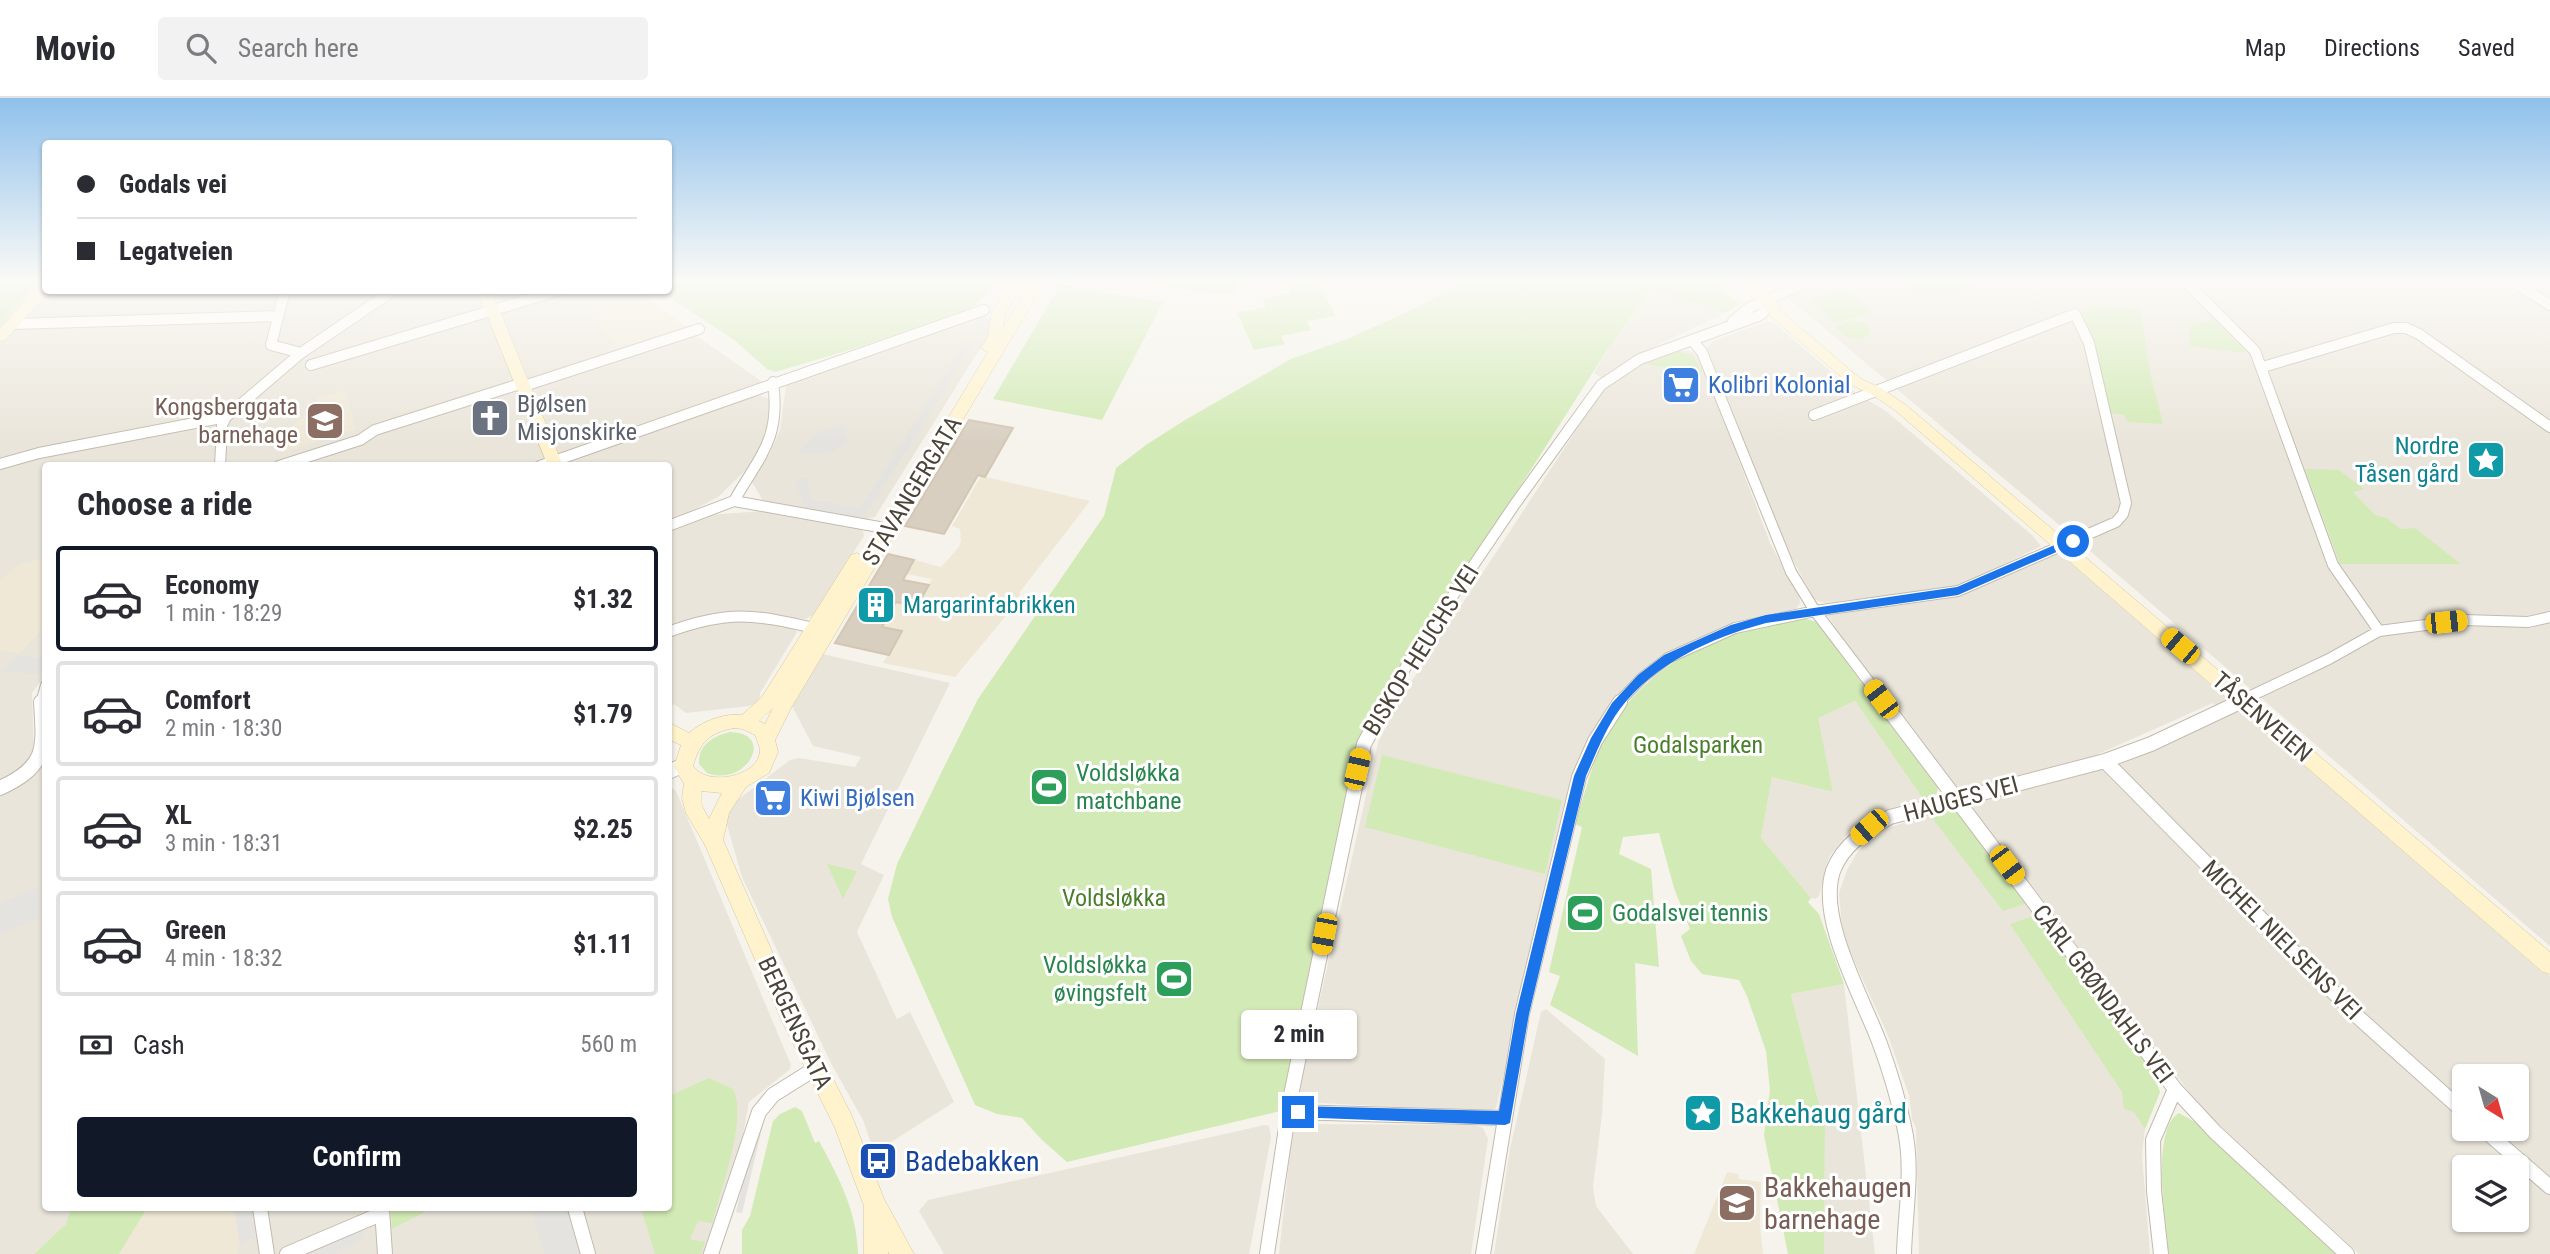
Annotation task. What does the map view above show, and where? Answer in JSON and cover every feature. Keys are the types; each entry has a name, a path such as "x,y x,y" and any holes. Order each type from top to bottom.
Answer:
{"main road":[{"path":"503,336 524,384 549,462"},
{"name":"STAVANGERGATA","path":"746,722 768,702 995,336"},
{"name":"STAVANGERGATA","path":"767,738 784,704 1007,336"},
{"name":"TÅSENVEIEN","path":"1802,336 1856,382 1876,391 1901,408 2550,965"},
{"path":"713,840 720,811 738,784 763,765 769,748 767,738 755,725 746,722 722,723 711,727 692,743 682,773 714,788 738,784"},
{"path":"672,731 692,743"},
{"name":"BERGENSGATA","path":"682,773 690,801 701,824 713,840 788,1012 860,1161 874,1206 902,1254"},
{"name":"BERGENSGATA","path":"874,1206 876,1254"}],"street":[{"path":"273,336 271,345 301,353"},
{"path":"220,462 222,425 226,417 301,353 326,336"},
{"path":"311,365 408,336"},
{"path":"291,462 360,440 375,430 677,336"},
{"path":"555,462 773,382 908,336"},
{"name":"BISKOP HEUCHS VEI","path":"1267,1254 1289,1112 1364,744 1412,656 1514,504 1601,385 1640,359 1702,336"},
{"path":"1815,415 2018,336"},
{"path":"1483,1254 1522,1014 1580,776 1595,741 1616,706 1642,678 1668,658 1694,644 1735,628 1815,611 1958,591 2116,522 2123,514 2126,503 2086,336"},
{"path":"2240,336 2255,351 2263,366 2333,565 2379,631 2464,620 2528,622 2550,617"},
{"path":"2263,366 2367,336"},
{"path":"2423,336 2550,427"},
{"name":"CARL GRØNDAHLS VEI","path":"1692,340 1702,352 1791,572 1815,611 2175,1089 2215,1132 2347,1254"},
{"path":"734,501 771,439 778,408 773,382"},
{"path":"0,464 39,453 226,417"},
{"path":"672,524 734,501 878,527"},
{"path":"672,630 701,619 734,613 757,614 814,628"},
{"name":"HAUGES VEI","path":"1904,1254 1908,1148 1898,1100 1875,1031 1830,915 1830,881 1837,862 1850,843 1869,827 1890,817 2105,761 2151,744 2329,659 2379,631"},
{"path":"42,694 42,713"},
{"path":"0,788 23,777 40,761 42,754"},
{"name":"MICHEL NIELSENS VEI","path":"2105,761 2358,1017 2452,1101"},
{"path":"711,1254 759,1112 773,1095 816,1068"},
{"path":"2161,1254 2154,1191 2153,1140 2175,1089"},
{"path":"1289,1112 1505,1118"},
{"path":"2497,1141 2550,1186"},
{"path":"260,1211 267,1254"},
{"path":"287,1254 382,1211 385,1254"},
{"path":"576,1211 588,1254"}],"shaded area":[{"path":"0,336 696,336 764,383 748,398 760,396 770,399 770,426 753,463 718,497 680,517 765,511 862,528 864,536 813,615 806,619 796,618 791,626 797,632 760,693 759,702 749,706 686,713 672,705 672,462 42,462 42,679 32,693 34,751 31,761 0,783"},
{"path":"610,336 663,336 618,353"},
{"path":"927,336 988,336 875,517 866,519 763,501 751,480 770,453 780,430 786,385"},
{"path":"1617,336 1677,336 1641,353 1601,378 1594,373"},
{"path":"1727,336 1789,336 1857,394 1886,411 2033,536 2041,546 1958,587 1825,603 1815,600 1782,541 1707,347 1713,341"},
{"path":"1833,336 2550,336 2550,946 2082,544"},
{"path":"965,343 973,344 864,518 805,507 795,480 806,477 813,500 860,508"},
{"path":"1675,350 1691,351 1700,357 1770,543 1799,595 1800,603 1796,609 1721,628 1663,657 1601,720 1513,1036 1496,1108 1487,1112 1302,1102 1299,1091 1378,743 1387,724 1398,702 1594,403 1608,386 1642,363"},
{"name":"Kongsberggata barnehage","path":"345,390 356,429 281,453 282,437 316,402 315,399"},
{"path":"843,424 849,442 829,453 797,453 816,434"},
{"path":"981,476 1090,501 1020,592 1019,600 955,677 883,663 901,632 882,627 886,607 892,608 896,602 917,605 932,579 906,574 915,560 941,567 959,547 960,529 952,526"},
{"path":"2053,553 2063,556 2223,693 2228,701 2218,707 2213,703 2094,756 1962,790 1955,786 1828,616 1945,599"},
{"path":"42,559 42,631 19,654 0,650 0,580 20,564"},
{"path":"822,654 950,683 861,864 884,875 857,932 897,1019 910,1012 954,1102 882,1148 880,1143 872,1146 863,1120 832,1065 742,877 725,818 732,804 790,760 799,758 855,767 861,757 813,746 791,704"},
{"path":"17,655 42,659 41,674 1,672"},
{"path":"1855,701 1923,799 1878,812 1854,826 1829,857 1819,896 1815,899 1811,898 1761,838 1772,777 1833,792 1817,718"},
{"path":"2235,710 2250,715 2550,976 2550,1254 2359,1254 2203,1110 1971,807 1971,803 2123,763"},
{"path":"42,765 42,1211 98,1211 66,1224 34,1254 0,1254 0,794 21,784"},
{"path":"672,788 676,791 791,1065 789,1070 749,1102 737,1168 708,1254 119,1254 145,1211 672,1211"},
{"path":"1948,809 1954,811 2028,903 2160,1092 2145,1129 2142,1154 2150,1254 1919,1254 1916,1128 1909,1095 1887,1033 1849,949 1842,927 1839,893 1847,870 1858,851 1878,831"},
{"path":"39,887 40,918 0,934 0,903"},
{"path":"1844,984 1875,1254 1824,1254 1825,1127 1791,994"},
{"path":"1546,1009 1605,1059 1602,1114 1593,1187 1596,1206 1633,1254 1494,1254 1510,1149 1541,1012"},
{"path":"1298,1124 1475,1125 1483,1128 1488,1139 1471,1254 1279,1254 1292,1135"},
{"path":"1269,1126 1271,1137 1249,1254 944,1254 919,1211 928,1200"},
{"path":"761,1133 742,1213 736,1212 754,1134"},
{"name":"Bakkehaugen barnehage","path":"1727,1172 1738,1174 1739,1179 1761,1182 1760,1225 1763,1254 1694,1254"},
{"path":"145,1211 234,1211 240,1246 237,1254 119,1254"},
{"path":"234,1211 251,1211 255,1237 240,1244"},
{"path":"537,1211 571,1211 583,1254 545,1254 532,1215"},
{"path":"362,1227 364,1239 334,1254 307,1254"}],"green space":[{"path":"728,336 891,336 775,372 767,369"},
{"path":"1030,336 1145,336 1102,420 993,399"},
{"path":"1248,336 1281,336 1285,344 1254,350"},
{"name":"Voldsløkka","path":"1354,336 1617,336 1421,642 1365,746 1280,1111 1067,1162 1022,1118 997,1114 975,1105 892,917 888,899 897,864 978,699 1104,516 1116,468 1185,420 1291,359"},
{"path":"1846,336 1867,336 1861,339"},
{"path":"2087,336 2144,336 2163,424 2128,422 2124,415 2110,413"},
{"path":"2190,336 2230,336 2247,353 2190,346"},
{"path":"1678,351 1693,355 1702,371 1700,373 1647,364"},
{"path":"2305,469 2339,470 2364,489 2353,492 2375,515 2387,518 2400,529 2415,528 2461,564 2340,564"},
{"name":"Godalsparken","path":"1803,618 1817,622 1938,787 1937,794 1923,799 1855,701 1818,718 1833,792 1772,777 1761,838 1811,898 1808,902 1819,914 1844,984 1791,994 1825,1127 1824,1254 1788,1254 1764,1135 1770,1090 1766,1051 1739,980 1702,974 1691,961 1681,936 1690,929 1674,888 1659,833 1623,837 1619,854 1651,869 1659,967 1635,963 1638,1056 1550,1005 1560,976 1549,972 1582,827 1575,824 1596,757 1622,710 1653,678 1690,652 1730,634"},
{"path":"730,732 744,735 752,741 754,749 751,758 744,767 734,773 721,776 707,773 699,764 701,752 712,739"},
{"path":"1382,755 1562,800 1545,874 1365,827"},
{"path":"1948,809 1960,814 2028,903 2003,911 1930,815"},
{"path":"827,864 857,871 843,899"},
{"path":"2039,914 2151,1069 2160,1092 2145,1129 2134,1112 2124,1109 2122,1092 2010,924"},
{"path":"709,1078 733,1089 737,1102 735,1136 712,1223 698,1221 690,1239 705,1242 701,1254 655,1254 642,1211 672,1211 672,1095"},
{"path":"795,1107 802,1111 815,1143 819,1141 840,1182 854,1223 858,1254 742,1254 742,1230 750,1216 773,1121 780,1114"},
{"path":"2179,1113 2195,1122 2336,1254 2169,1254 2163,1201 2162,1157 2170,1122"},
{"path":"70,1211 145,1211 119,1254 34,1254 66,1224"},
{"path":"391,1211 426,1211 392,1229"}],"building":[{"name":"Bjølsen Misjonskirke","path":"503,406 508,419 477,429 473,416"},
{"name":"Margarinfabrikken","path":"969,420 1013,428 985,477 978,475 944,534 905,526"},
{"name":"Margarinfabrikken","path":"888,554 914,560 903,580 929,585 917,606 896,602 882,627 902,631 889,655 835,643"}],"place":[{"name":"Kolibri Kolonial","path":"1681,385"},
{"name":"Bjølsen Misjonskirke","path":"490,418"},
{"name":"Kongsberggata barnehage","path":"325,421"},
{"name":"Nordre Tåsen gård","path":"2486,460"},
{"name":"Margarinfabrikken","path":"876,605"},
{"name":"Voldsløkka matchbane","path":"1049,787"},
{"name":"Kiwi Bjølsen","path":"773,798"},
{"name":"Godalsvei tennis","path":"1585,913"},
{"name":"Voldsløkka øvingsfelt","path":"1174,979"},
{"name":"Bakkehaug gård","path":"1703,1113"},
{"name":"Badebakken","path":"878,1161"},
{"name":"Bakkehaugen barnehage","path":"1737,1203"}],"route":[{"path":"1298,1112 1505,1118 1522,1014 1580,776 1595,741 1616,706 1642,678 1668,658 1694,644 1766,619 1958,591 2047,550 2073,541"}]}
